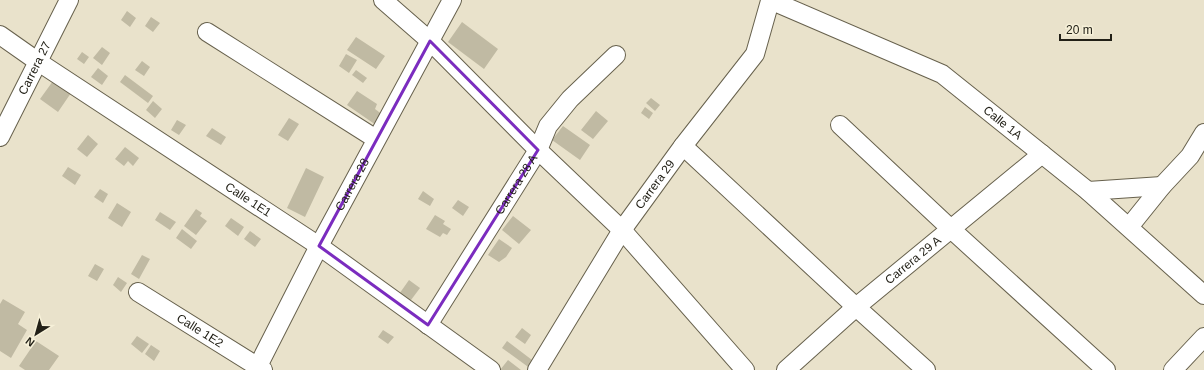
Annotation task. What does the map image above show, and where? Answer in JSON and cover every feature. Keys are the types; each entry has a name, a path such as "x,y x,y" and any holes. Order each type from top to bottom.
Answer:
{"street":[{"name":"Carrera 27","path":"0,137 69,0"},
{"path":"383,0 430,41 538,150 622,230 746,370"},
{"name":"Carrera 28","path":"259,369 319,246 452,0"},
{"name":"Carrera 29","path":"537,370 622,230 683,146 755,54 770,0"},
{"name":"Calle 1A","path":"770,0 942,74 1088,190 1204,295"},
{"path":"207,32 376,139"},
{"name":"Calle 1E1","path":"0,35 38,62 319,246 492,370"},
{"name":"Carrera 28 A","path":"428,325 538,150 548,126 570,99 616,55"},
{"path":"840,125 951,229 1106,370"},
{"path":"1129,227 1162,186 1190,156 1204,133"},
{"path":"683,146 926,370"},
{"name":"Carrera 29 A","path":"786,370 856,307 1042,154"},
{"path":"1088,190 1162,186"},
{"name":"Calle 1E2","path":"138,292 259,369"},
{"path":"1174,370 1204,337"}],"highlighted area":[{"path":"430,41 538,150 428,325 319,246"}],"building":[{"path":"127,11 136,18 130,27 121,20"},
{"path":"151,17 160,23 153,32 145,26"},
{"path":"462,22 498,49 484,69 448,42"},
{"path":"356,37 385,56 376,69 347,50"},
{"path":"102,47 110,53 102,65 93,58"},
{"path":"82,52 89,57 84,64 77,59"},
{"path":"346,54 357,60 349,73 339,66"},
{"path":"142,61 150,67 144,76 135,70"},
{"path":"98,68 108,76 102,85 91,77"},
{"path":"356,70 367,78 363,83 352,75"},
{"path":"125,75 153,96 148,103 120,82"},
{"path":"53,81 71,93 58,112 40,99"},
{"path":"357,91 377,104 375,109 383,115 376,125 347,105"},
{"path":"651,98 660,105 655,111 646,103"},
{"path":"153,101 162,109 155,118 146,110"},
{"path":"645,107 653,113 649,119 641,113"},
{"path":"596,111 608,121 593,139 581,130"},
{"path":"289,118 299,124 288,141 278,135"},
{"path":"177,120 186,125 179,135 171,130"},
{"path":"563,126 590,145 580,160 552,140"},
{"path":"212,128 226,137 221,145 206,136"},
{"path":"88,135 98,144 87,157 77,149"},
{"path":"125,147 139,158 133,166 128,161 124,166 115,159"},
{"path":"68,167 81,175 75,185 62,176"},
{"path":"306,168 324,177 305,217 287,208"},
{"path":"100,189 108,194 103,203 94,197"},
{"path":"423,191 434,199 430,206 418,199"},
{"path":"458,200 469,207 463,216 452,208"},
{"path":"117,203 131,212 122,227 108,218"},
{"path":"196,209 202,213 200,216 207,221 196,235 184,226"},
{"path":"160,212 176,222 170,230 155,220"},
{"path":"435,215 445,221 443,224 451,229 447,235 443,233 440,237 426,229"},
{"path":"513,216 531,230 519,244 502,230"},
{"path":"231,218 244,227 238,236 225,226"},
{"path":"182,229 197,241 191,249 176,238"},
{"path":"250,231 261,239 255,247 244,239"},
{"path":"499,239 512,248 506,257 499,262 488,255"},
{"path":"142,255 150,259 139,279 131,274"},
{"path":"95,264 104,269 97,281 88,276"},
{"path":"118,277 127,283 121,292 113,285"},
{"path":"409,280 420,288 408,304 397,297"},
{"path":"3,299 25,312 18,324 27,330 11,358 0,351 0,304"},
{"path":"522,328 531,335 525,344 515,337"},
{"path":"383,330 394,337 388,344 378,337"},
{"path":"137,336 149,344 142,353 131,344"},
{"path":"36,341 59,356 49,370 25,370 19,366"},
{"path":"507,341 536,363 531,369 502,348"},
{"path":"151,345 160,351 154,361 145,354"},
{"path":"508,360 521,370 500,370"}]}
